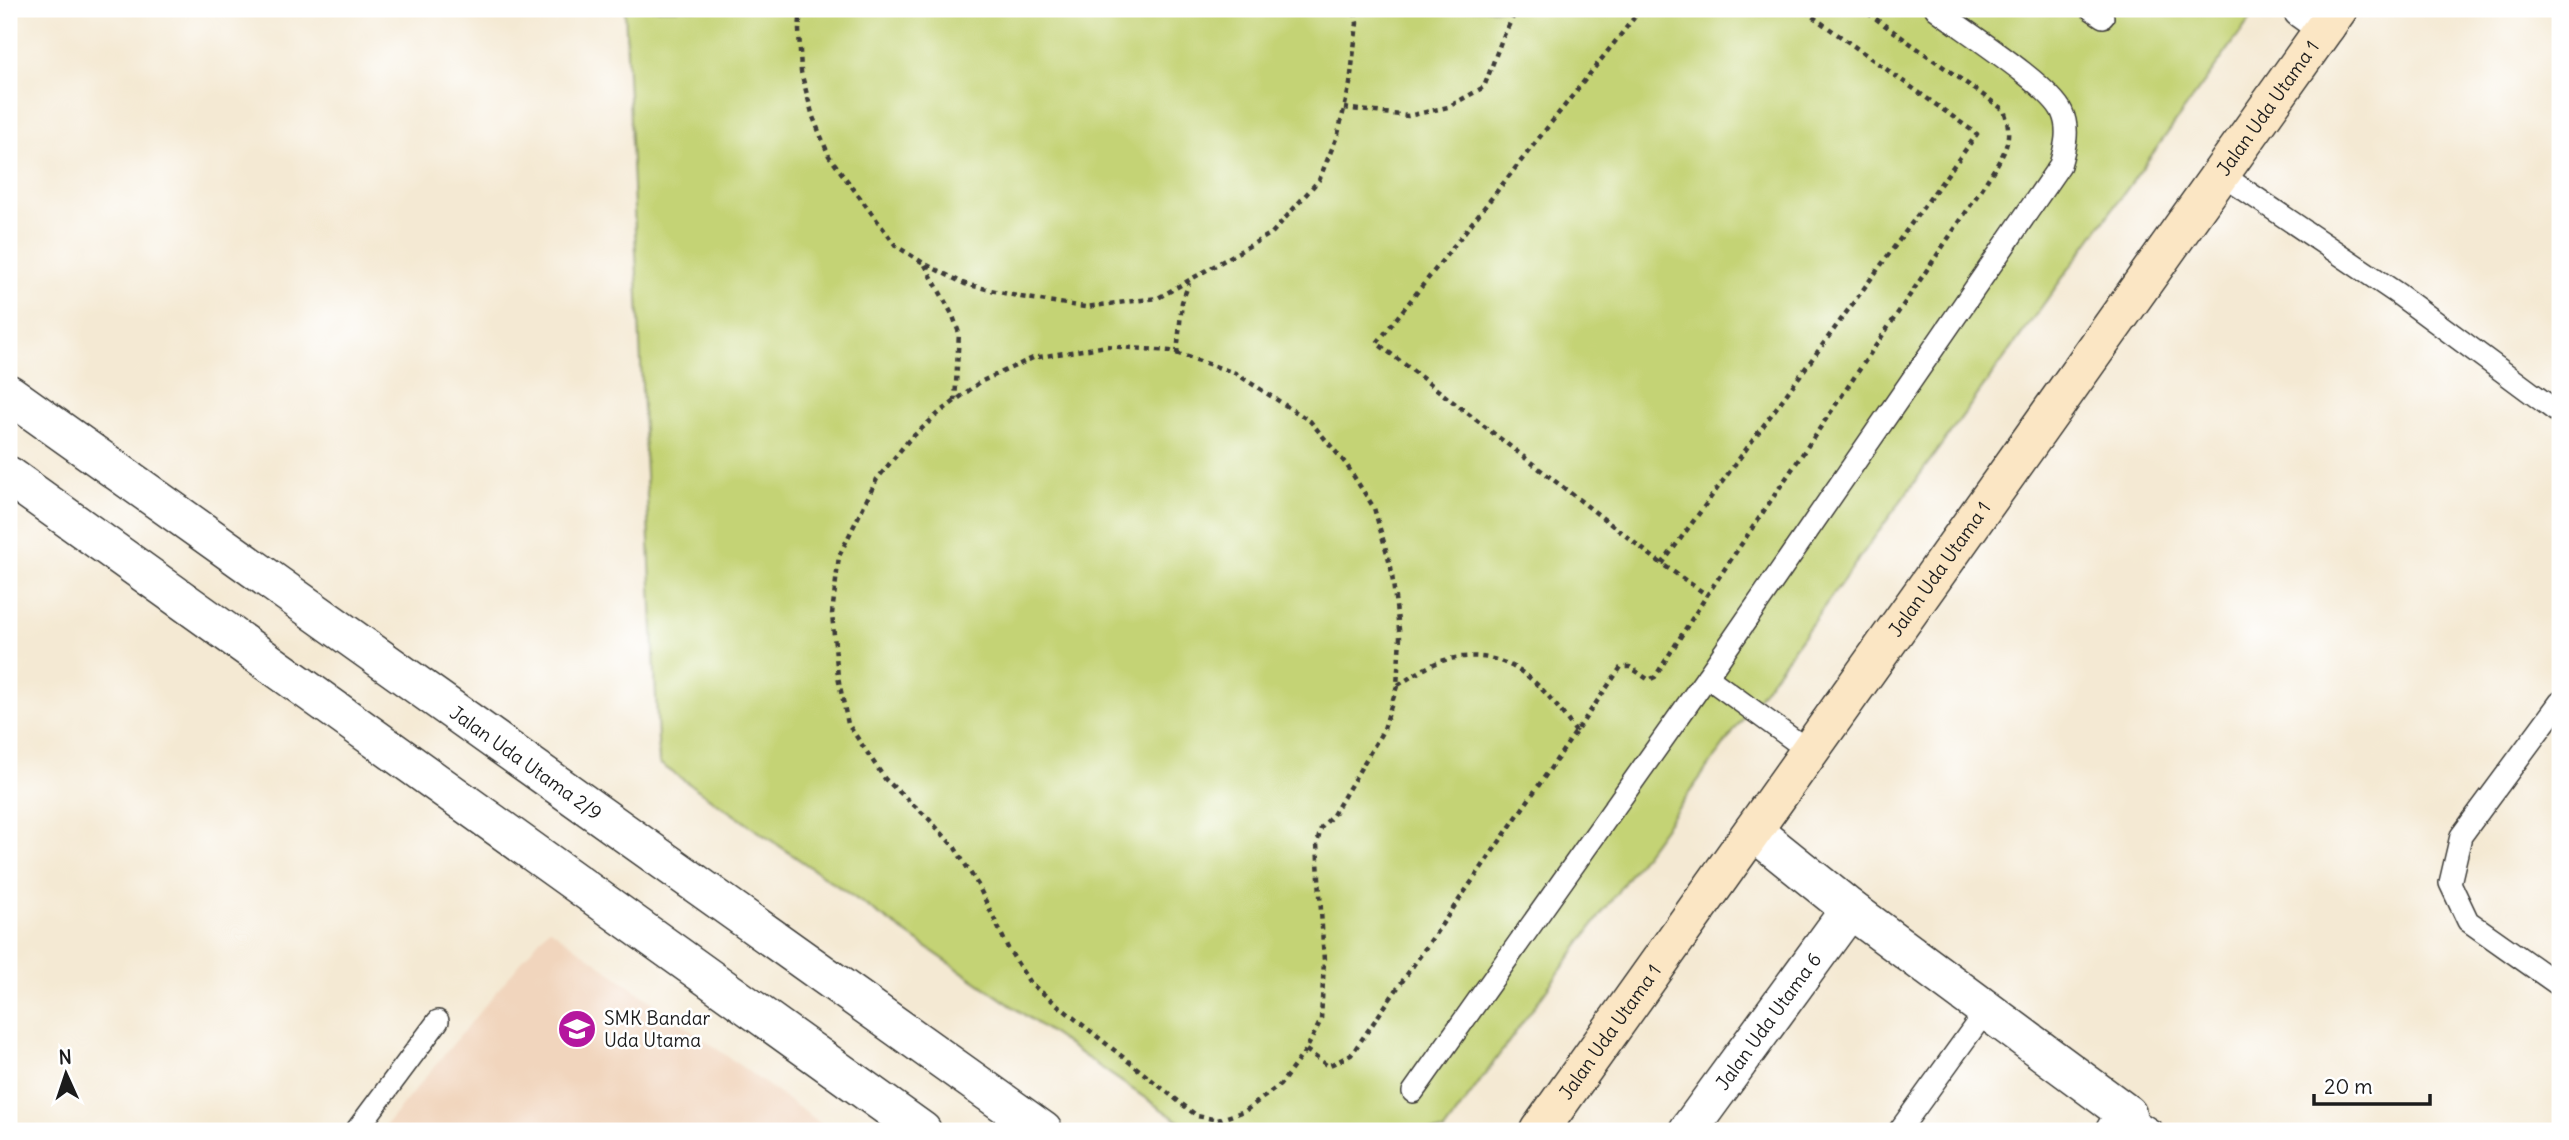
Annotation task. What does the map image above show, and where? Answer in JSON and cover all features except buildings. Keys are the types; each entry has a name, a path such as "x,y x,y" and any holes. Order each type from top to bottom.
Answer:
{"street":[{"name":"Jalan Uda Utama 1","path":"1539,1131 2221,174 2322,15"},
{"name":"Jalan Uda Utama 2/9","path":"9,394 1043,1131"},
{"path":"9,476 922,1131"},
{"path":"1753,831 1850,909 1987,1009 2132,1125"},
{"name":"Jalan Uda Utama 6","path":"1688,1131 1850,909"}],"lane":[{"path":"1413,1092 1707,677 2060,165 2067,141 2062,112 2042,87 1936,9"},
{"path":"2221,174 2398,294 2560,414"},
{"path":"1707,677 1809,751"},
{"path":"2560,702 2461,836 2450,883 2468,920 2560,986"},
{"path":"1899,1131 1987,1009"},
{"path":"356,1131 438,1021"}],"path":[{"path":"801,9 801,72 813,117 829,156 895,246 965,285 1021,298 1085,307 1158,298 1272,233 1319,180 1338,135 1350,83 1355,35 1354,9"},
{"path":"1344,108 1408,116 1448,107 1484,87 1502,39 1517,9"},
{"path":"1641,9 1377,343 1662,564 1707,595"},
{"path":"1662,564 1978,134 1802,9"},
{"path":"1306,1050 1328,1066 1351,1055 1621,667 1630,667 1649,680 1655,677 1707,595 1983,187 2008,145 2010,127 2004,110 1862,9"},
{"path":"925,264 953,316 959,333 955,401"},
{"path":"1177,354 1182,302 1189,282"},
{"path":"1107,346 1170,351 1177,354 1235,373 1310,421 1346,464 1374,508 1391,567 1400,637 1397,686 1384,729 1334,815 1321,828 1317,844 1324,961 1321,1020 1306,1050 1280,1085 1245,1111 1218,1120 1197,1116 1030,983 1008,948 978,885 955,848 928,818 885,779 848,724 838,677 832,614 839,556 877,479 908,441 980,382 1033,358 1107,346"},
{"path":"1397,686 1443,660 1490,656 1514,666 1552,697 1576,732"}],"shaded area":[{"name":"SMK Bandar Uda Utama","path":"549,928 831,1131 381,1131"}],"green space":[{"path":"625,9 2238,9 2251,18 1444,1131 1193,1131 659,763"}],"place":[{"name":"SMK Bandar Uda Utama","path":"577,1029"}]}
